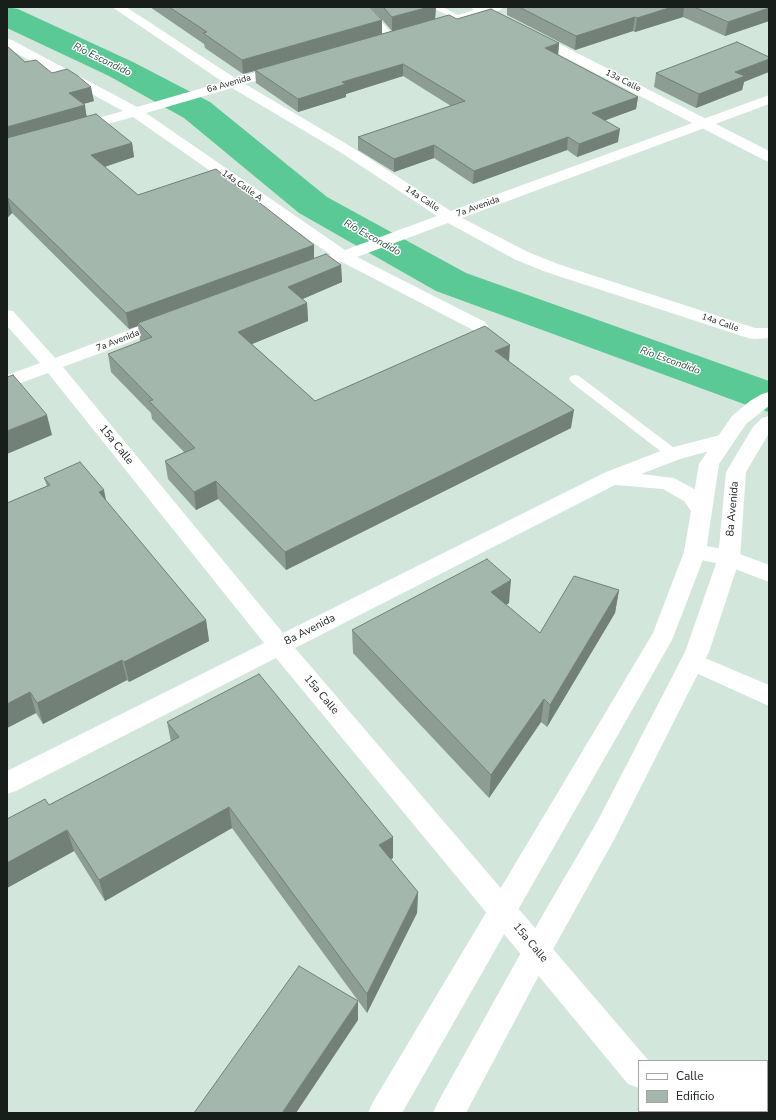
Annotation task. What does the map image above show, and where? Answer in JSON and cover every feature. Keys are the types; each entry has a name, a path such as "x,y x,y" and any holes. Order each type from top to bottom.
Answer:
{"street":[{"name":"14a Calle","path":"118,7 234,83 345,148 449,217 522,256 552,268 761,333"},
{"path":"444,23 486,8"},
{"name":"13a Calle","path":"486,8 769,157"},
{"path":"376,42 406,34"},
{"name":"14a Calle A","path":"7,43 138,111 351,253 478,326"},
{"name":"6a Avenida","path":"60,134 293,66"},
{"name":"7a Avenida","path":"291,276 769,99"},
{"name":"15a Calle","path":"7,315 52,366 279,645 638,1072"},
{"name":"7a Avenida","path":"7,382 179,318"},
{"path":"384,1113 664,634 695,552 700,509 710,464 724,440 739,420 763,402"},
{"name":"8a Avenida","path":"449,1113 536,950 606,830 693,662 729,558 736,472 760,431 769,422"},
{"name":"8a Avenida","path":"7,783 613,477 673,454 724,440"},
{"path":"613,477 667,484 691,496 700,509"},
{"path":"695,552 729,558 769,574"},
{"path":"693,662 769,696"}],"lane":[{"path":"365,7 391,38"},
{"path":"435,7 460,18"},
{"path":"575,379 673,454"}],"building":[{"path":"169,7 370,7 382,20 242,60 203,33 207,32"},
{"path":"383,7 429,7 392,17"},
{"path":"519,7 672,7 576,36"},
{"path":"694,7 769,7 769,8 728,22"},
{"path":"491,9 559,43 545,48 638,97 592,113 620,129 579,144 568,137 474,171 434,145 394,159 358,137 465,101 403,64 342,82 346,84 298,99 255,70 449,15 457,19"},
{"path":"737,42 769,57 769,59 735,72 745,76 699,94 656,73"},
{"path":"7,46 25,62 36,60 52,73 67,69 78,76 91,87 69,93 85,105 7,127"},
{"path":"96,114 132,143 91,155 138,195 216,169 314,245 126,313 8,198 7,199 7,138"},
{"path":"326,254 341,265 288,287 307,303 238,332 315,401 485,326 510,345 495,351 574,410 285,552 216,481 194,492 165,461 195,448 149,401 153,400 108,354 152,337 138,323"},
{"path":"13,375 47,415 7,431 7,377"},
{"path":"80,462 104,490 99,492 206,620 124,662 122,660 37,703 30,692 7,704 7,503 50,485 44,478"},
{"path":"487,559 511,580 491,592 540,633 574,576 619,590 550,705 544,699 491,775 352,630"},
{"path":"259,674 393,837 379,845 418,892 367,994 229,807 99,880 67,830 7,863 7,819 45,799 49,805 179,737 167,722"},
{"path":"299,966 358,1001 282,1113 194,1113"}],"waterway":[{"name":"Río Escondido","path":"7,16 121,69 197,110 313,205 451,282 769,397"}]}
